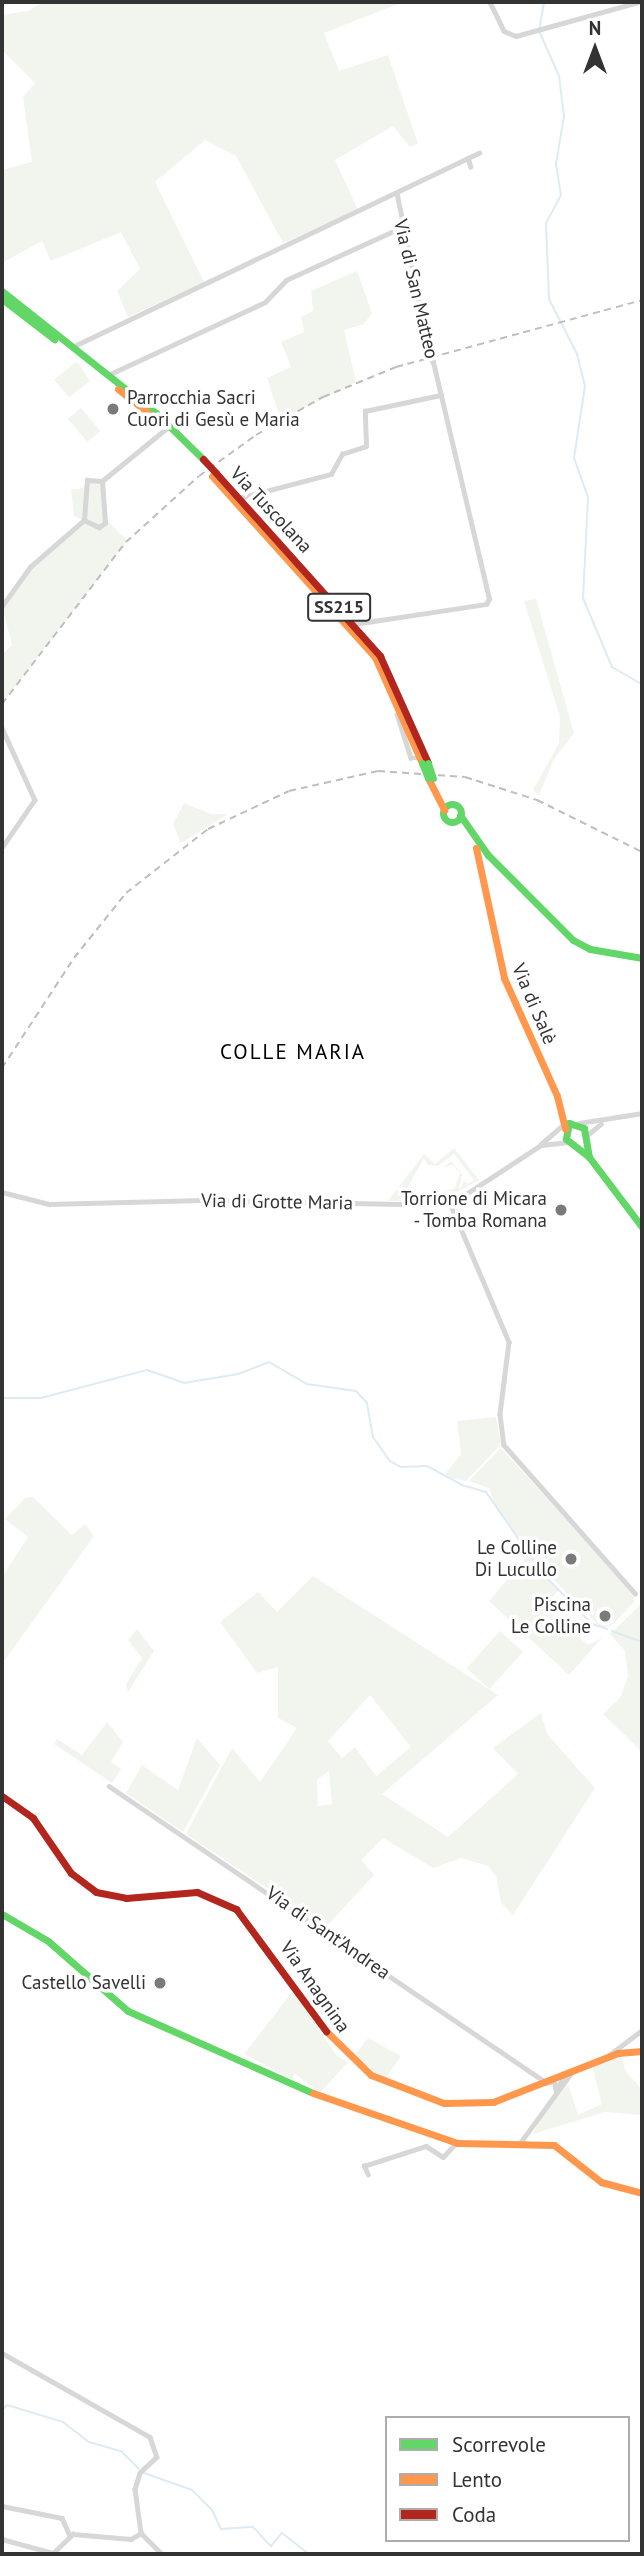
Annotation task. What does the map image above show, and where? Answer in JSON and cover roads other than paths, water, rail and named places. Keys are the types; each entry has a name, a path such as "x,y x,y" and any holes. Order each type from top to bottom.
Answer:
{"main road":[{"name":"Via Tuscolana","path":"2,291 107,375 201,460"},
{"name":"Via Tuscolana","path":"2,299 167,428 201,460 348,624 386,677 420,761 449,821"},
{"name":"Via Tuscolana","path":"214,475 239,498 354,624 387,667 420,761"},
{"name":"Via Tuscolana","path":"430,778 460,814"},
{"path":"444,810 451,804"},
{"path":"488,855 475,848 449,821 460,814 488,855 577,943 642,958"},
{"name":"Via di Salè","path":"475,848 504,978 556,1096 562,1128 570,1143"},
{"path":"562,1128 579,1123 585,1135 589,1157"},
{"path":"585,1135 570,1143 589,1157 642,1227"},
{"name":"Via Anagnina","path":"2,1796 33,1818 70,1871 93,1891 126,1898 194,1891 236,1909 334,2044 386,2084 427,2100 468,2105 502,2100 568,2075 605,2057 642,2050"},
{"path":"2,1914 44,1938 120,2005 153,2026 325,2099 457,2143 554,2146 601,2182 642,2193"}],"street":[{"path":"490,2 504,31 536,34 639,2"},
{"path":"397,192 479,153"},
{"path":"468,158 471,167"},
{"name":"Via di San Matteo","path":"71,347 397,192 400,228 489,599 486,604 354,624"},
{"path":"107,375 265,302 286,280 400,228"},
{"path":"239,498 331,474 342,454 366,446 365,411 441,396"},
{"path":"2,606 30,567 84,520 88,508 84,484 102,481 167,428"},
{"path":"84,520 99,527 105,523 102,481"},
{"path":"2,728 35,800 2,848"},
{"path":"579,1123 605,1122 642,1113"},
{"path":"585,1135 605,1122"},
{"path":"562,1128 450,1203 509,1340 500,1414 504,1444 635,1593"},
{"path":"537,1147 570,1143"},
{"name":"Via di Grotte Maria","path":"2,1192 55,1204 450,1203"},
{"name":"Via di Sant'Andrea","path":"109,1786 547,2083 557,2084 556,2090"},
{"path":"605,2057 642,2030"},
{"path":"627,2041 632,2051"},
{"path":"520,2143 568,2075"},
{"path":"368,2175 364,2166 421,2147 443,2157 457,2143"},
{"path":"2,2353 21,2369 144,2431 154,2443 157,2457 140,2473 135,2489 141,2533 162,2554"},
{"path":"2,2506 62,2518 70,2536"},
{"path":"2,2539 53,2553 70,2536 131,2539 141,2533"}],"waterway":[{"path":"544,2 539,31 559,76 564,116 556,164 561,195 546,223 549,299 577,354 585,386 574,458 588,497 583,598 612,667 642,684"},
{"path":"2,1398 41,1398 147,1370 184,1383 238,1374 269,1362 307,1384 356,1391 367,1403 373,1437 390,1461 401,1467 427,1466 464,1486"},
{"path":"466,1486 486,1492 543,1574 592,1624 607,1629"},
{"path":"612,1631 642,1642"},
{"path":"2,2410 7,2405 63,2422 89,2442 121,2451 139,2469"},
{"path":"144,2473 192,2490 212,2510 221,2529 253,2527 271,2546 282,2533 309,2554"}],"railway":[{"path":"2,704 126,542 199,476 256,435 323,397 396,367 642,300"},
{"path":"2,1068 74,958 126,893 208,829 289,791 378,771 465,777 537,800 642,852"}],"place":[{"name":"Parrocchia Sacri Cuori di Gesù e Maria","path":"113,409"},
{"name":"Torrione di Micara - Tomba Romana","path":"561,1210"},
{"name":"Le Colline Di Lucullo","path":"571,1559"},
{"name":"Piscina Le Colline","path":"605,1616"},
{"name":"Castello Savelli","path":"160,1983"}],"district":[{"name":"COLLE MARIA","path":"293,1052"}]}
